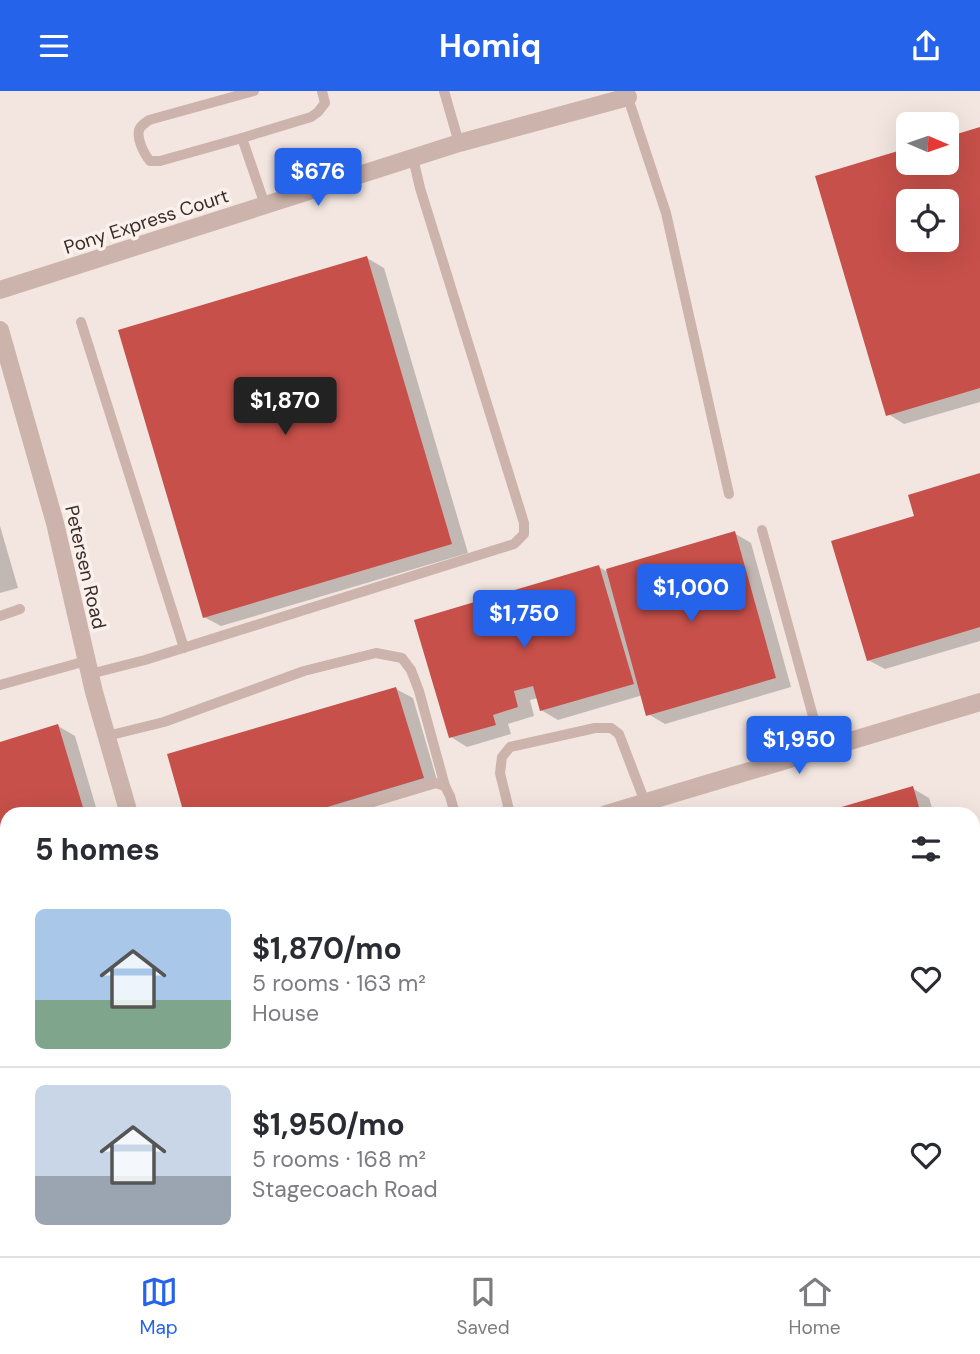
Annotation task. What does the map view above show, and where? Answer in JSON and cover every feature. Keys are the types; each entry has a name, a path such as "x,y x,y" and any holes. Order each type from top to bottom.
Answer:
{"street":[{"name":"Pony Express Court","path":"0,291 459,143 627,94"},
{"name":"Petersen Road","path":"0,330 55,523 88,667 127,807"},
{"path":"653,805 822,749 980,702"}],"lane":[{"path":"254,91 149,120 141,126 138,133 145,155 150,161 160,161 311,117 324,103 322,91"},
{"path":"444,91 459,143"},
{"path":"627,94 666,213 729,494"},
{"path":"242,138 265,205"},
{"path":"0,685 88,667 145,660 514,544 524,534 524,523 413,158"},
{"path":"82,322 184,648"},
{"path":"762,530 822,749"},
{"path":"0,615 20,609"},
{"path":"107,736 164,722 304,671 376,653 402,658 411,670 419,691 453,807"},
{"path":"508,807 500,773 502,757 510,747 595,728 611,728 619,734 653,805"},
{"path":"354,807 436,783 445,786"}],"building":[{"path":"980,127 980,388 886,416 815,176 896,152 896,175 959,175 959,133"},
{"path":"367,256 452,544 203,618 118,330"},
{"path":"980,473 980,627 867,661 831,541 914,516 908,495"},
{"path":"735,531 776,678 646,716 606,569"},
{"path":"599,565 634,684 540,711 533,686 514,691 518,707 493,715 496,725 449,738 414,620"},
{"path":"396,687 424,778 327,807 182,807 167,754"},
{"path":"58,724 83,807 0,807 0,742"},
{"path":"913,786 919,807 841,807"}]}
